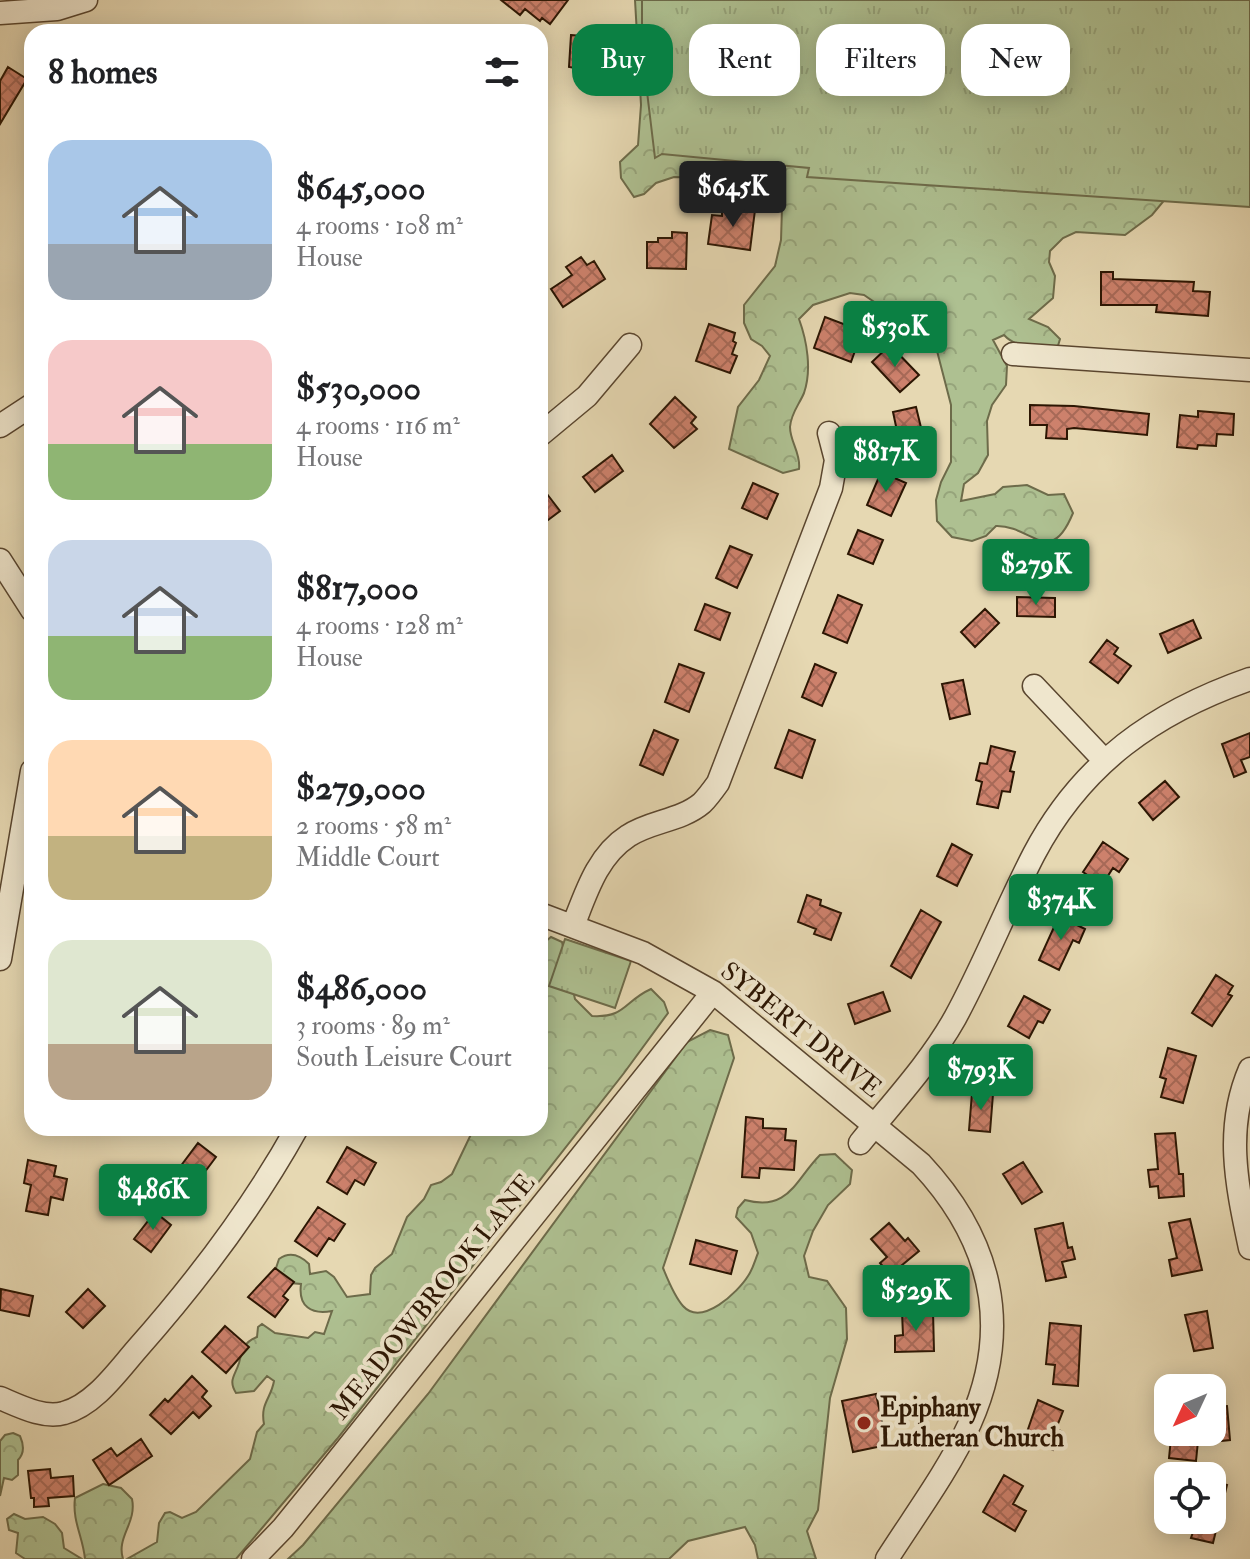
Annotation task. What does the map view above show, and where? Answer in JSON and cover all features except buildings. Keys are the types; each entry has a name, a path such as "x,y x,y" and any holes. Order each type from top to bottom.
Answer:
{"street":[{"path":"0,13 57,9 86,0"},
{"path":"548,428 587,396 630,345"},
{"path":"1013,354 1250,370"},
{"path":"0,426 24,410"},
{"path":"573,926 593,876 610,852 629,835 681,815 701,803 718,783 831,488 836,460 829,433"},
{"path":"0,560 24,598"},
{"path":"860,1143 935,1050 977,976 1035,852 1074,793 1104,760 1140,732 1180,708 1250,679"},
{"path":"1034,686 1104,760"},
{"path":"0,959 4,911 24,811"},
{"name":"SYBERT DRIVE","path":"548,917 643,953 713,992 921,1164 962,1215 977,1245 987,1279 993,1334 984,1383 971,1421 957,1448 887,1559"},
{"name":"MEADOWBROOK LANE","path":"253,1559 326,1475 713,992"},
{"path":"1250,1069 1236,1113 1233,1142 1235,1173 1250,1248"},
{"path":"0,1398 42,1413 60,1415 74,1410 91,1397 116,1373 200,1276 252,1204 292,1136"}],"green space":[{"path":"635,0 1250,0 1167,197 1152,215 1125,235 1076,232 1063,238 1050,251 1049,262 1055,276 1053,298 1029,319 1048,327 1060,339 1057,349 1022,346 1004,335 993,340 1007,366 1006,385 992,405 987,421 988,455 978,473 964,484 961,501 995,494 1003,487 1027,485 1048,495 1064,494 1073,513 1065,530 1056,539 1039,540 1009,527 996,526 986,536 972,541 952,537 937,521 936,500 951,462 951,405 936,347 929,333 864,295 850,293 813,305 799,319 808,365 804,393 790,427 799,469 783,473 729,449 738,407 759,380 770,356 751,339 744,323 744,305 775,266 781,240 782,208 770,190 739,179 674,177 656,183 644,194 634,197 621,178 620,162 638,145 640,96 673,96 673,24 636,24"},
{"path":"642,0 1250,0 1250,207 807,177 809,168 662,154 655,158 648,96 673,96 673,24 642,24"},
{"path":"551,937 562,942 575,999 592,1016 618,1012 651,989 664,1002 668,1013 337,1439 236,1559 127,1559 157,1542 159,1523 165,1513 182,1518 196,1512 250,1459 257,1432 264,1424 265,1406 274,1381 267,1376 254,1391 236,1393 232,1381 243,1350 249,1341 257,1337 258,1327 262,1324 275,1333 308,1338 315,1332 324,1334 332,1311 318,1312 308,1307 302,1298 301,1284 290,1283 275,1271 279,1259 295,1255 309,1264 310,1274 326,1271 334,1277 347,1297 370,1294 371,1275 392,1254 407,1217 424,1199 431,1185 452,1174 470,1136 548,1136 548,939"},
{"path":"565,939 631,961 615,1008 549,986"},
{"path":"710,1030 728,1035 734,1058 663,1268 683,1306 691,1311 709,1310 728,1298 750,1273 758,1253 751,1233 736,1217 738,1208 745,1200 760,1203 781,1198 820,1155 835,1154 852,1170 850,1184 828,1205 813,1231 804,1256 809,1277 827,1281 846,1308 847,1339 830,1398 818,1510 807,1531 816,1559 758,1559 755,1545 745,1527 688,1541 669,1559 288,1559 428,1394 687,1042"},
{"path":"13,1433 20,1436 23,1446 18,1460 18,1475 12,1480 4,1478 0,1496 0,1441 5,1435"},
{"path":"103,1484 121,1488 132,1499 132,1515 122,1544 123,1559 85,1559 75,1514 75,1498"},
{"path":"14,1514 25,1519 43,1517 55,1524 62,1533 64,1548 82,1559 25,1559 16,1553 18,1533 9,1530 7,1519"}],"place":[{"name":"Epiphany Lutheran Church","path":"864,1423"}]}
